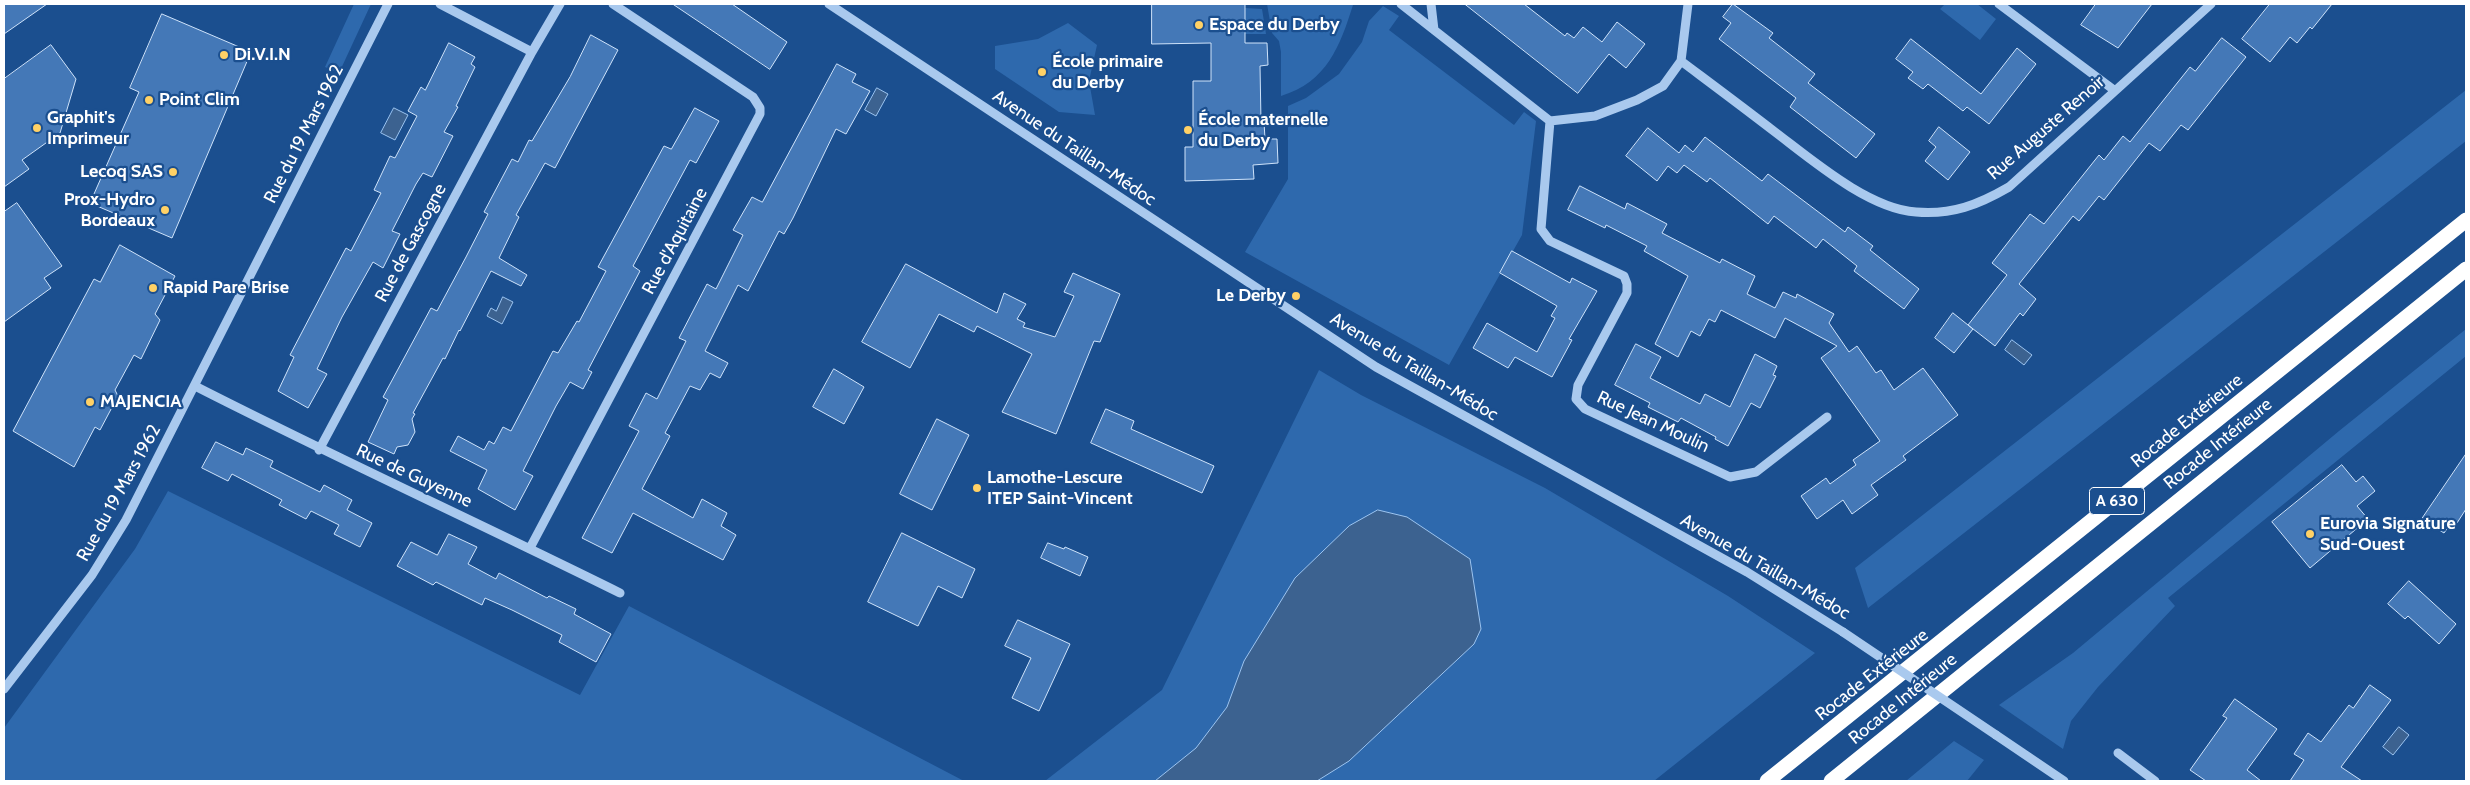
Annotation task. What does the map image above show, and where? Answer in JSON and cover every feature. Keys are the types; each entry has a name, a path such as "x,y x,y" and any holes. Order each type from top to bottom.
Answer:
{"highway":[{"name":"Rocade Extérieure","path":"1767,781 2466,220"},
{"name":"Rocade Intérieure","path":"1831,781 2466,269"}],"street":[{"name":"Rue du 19 Mars 1962","path":"4,690 92,575 144,488 388,4"},
{"path":"440,4 532,52 560,4"},
{"name":"Rue d'Aquitaine","path":"530,548 760,114 760,108 754,97 613,4"},
{"name":"Avenue du Taillan-Médoc","path":"828,4 1376,367 1747,572 1843,632 2064,781"},
{"path":"1401,4 1550,121 1595,116 1636,100 1663,86 1681,61 1688,4"},
{"path":"1431,4 1434,30"},
{"path":"1999,4 2114,90"},
{"name":"Rue Auguste Renoir","path":"1681,61 1827,171 1857,191 1882,203 1914,212 1954,211 1983,202 2009,187 2211,4"},
{"name":"Rue de Gascogne","path":"319,450 532,52"},
{"name":"Rue Jean Moulin","path":"1550,121 1541,229 1550,241 1624,276 1627,284 1627,293 1578,385 1576,399 1585,409 1730,477 1756,472 1827,417"},
{"name":"Rue de Guyenne","path":"195,386 319,450 530,548 620,593"},
{"path":"2118,753 2155,781"}],"shaded area":[{"path":"354,4 371,4 339,73 325,67"},
{"path":"1267,4 1353,5 1337,48 1321,72 1297,90 1281,96 1281,52 1279,41 1272,33"},
{"path":"1945,4 1977,4 1996,19 1980,40 1940,9"},
{"path":"1383,6 1399,16 1389,30 1514,125 1524,112 1536,121 1522,235 1449,365 1245,252 1288,179 1288,106 1306,98 1339,74 1362,42 1369,21"},
{"path":"1245,8 1262,9 1266,34 1245,34"},
{"path":"1068,23 1097,45 1089,81 1095,115 1059,112 995,69 995,46 1038,39"},
{"path":"877,88 888,94 876,116 865,110"},
{"path":"2466,90 2466,141 1868,608 1855,568"},
{"path":"394,108 408,115 395,140 381,133"},
{"path":"503,297 513,302 502,324 487,316 491,308 496,311"},
{"path":"2466,329 2466,356 2168,598 2175,606 2098,687 2071,721 2063,749 1999,705 2073,653 2339,431"},
{"path":"2012,340 2032,355 2024,365 2005,350"},
{"path":"1319,370 1361,395 1545,488 1728,596 1815,653 1654,781 1045,781 1162,690"},
{"path":"168,491 580,695 629,606 964,781 4,781 4,728 135,549"},
{"path":"1378,510 1407,517 1470,559 1481,629 1474,644 1349,761 1317,781 1155,781 1196,748 1227,707 1244,661 1295,578 1349,526"},
{"path":"2399,727 2409,735 2393,755 2383,747"},
{"path":"1954,741 1984,760 1967,781 1906,781"}],"building":[{"path":"4,4 47,4 4,34"},
{"path":"673,4 732,4 787,42 770,69"},
{"path":"1152,4 1245,4 1245,43 1267,43 1268,65 1260,66 1261,122 1264,122 1265,139 1277,139 1278,163 1253,165 1254,179 1185,181 1185,147 1193,147 1193,81 1211,81 1211,43 1152,44"},
{"path":"1465,4 1524,4 1565,36 1567,33 1574,38 1583,27 1602,42 1617,22 1645,44 1626,68 1609,54 1578,93"},
{"path":"1733,4 1773,33 1769,38 1815,74 1808,83 1875,134 1856,158 1790,107 1796,98 1719,39 1731,23 1723,17"},
{"path":"2096,4 2152,4 2118,48 2081,25"},
{"path":"2270,4 2332,4 2312,29 2310,27 2297,43 2290,37 2270,62 2242,39"},
{"path":"162,14 251,52 172,238 90,203 139,92 130,88"},
{"path":"591,35 618,50 555,168 545,163 516,215 519,217 499,258 527,275 521,286 491,271 445,359 443,358 413,413 415,414 412,419 415,432 408,445 397,447 394,454 368,442 388,400 383,397 431,308 437,311 488,214 484,212 512,159 518,162 529,140 532,141 570,77"},
{"path":"2222,38 2246,57 2188,130 2181,125 2160,151 2149,143 2104,200 2099,196 2079,221 2073,216 2019,284 2036,299 2023,316 2020,313 1995,346 1968,325 2007,275 1992,263 2030,214 2044,224 2099,155 2104,160 2123,136 2130,142 2190,67 2195,71"},
{"path":"1911,39 1981,94 2017,48 2036,64 1989,124 1967,107 1963,111 1928,84 1923,89 1908,78 1913,72 1896,59"},
{"path":"449,43 475,57 471,64 475,67 456,106 458,107 444,132 453,136 432,177 423,173 416,184 392,231 400,234 383,268 373,262 342,317 317,369 327,374 308,408 278,391 294,357 290,355 346,248 351,251 381,193 374,190 390,156 395,158 417,116 408,111 421,87 425,90"},
{"path":"51,45 76,79 60,133 22,160 29,169 4,187 4,79"},
{"path":"837,64 856,74 852,82 870,91 846,134 836,129 793,218 784,234 779,231 748,291 738,285 705,351 728,363 720,378 710,373 700,390 690,386 665,433 670,436 642,489 693,518 702,499 727,513 721,526 736,535 723,560 633,513 612,553 582,538 639,431 629,426 646,393 657,399 686,341 679,338 707,284 716,289 743,235 733,230 752,197 762,202"},
{"path":"695,108 719,121 696,163 690,160 633,266 640,271 588,370 592,372 583,389 570,382 556,406 523,471 533,476 515,510 478,489 487,470 450,451 458,436 484,450 489,441 494,444 503,427 511,431 553,351 558,353 577,321 579,322 606,271 598,267 664,146 671,149"},
{"path":"1939,127 1970,152 1948,180 1925,161 1936,147 1929,141"},
{"path":"1648,128 1679,153 1685,145 1693,152 1705,137 1762,181 1768,174 1845,232 1848,227 1873,246 1870,250 1919,289 1904,309 1854,271 1857,266 1823,239 1816,248 1774,216 1768,224 1710,178 1707,182 1684,165 1677,173 1668,166 1657,181 1626,156"},
{"path":"1580,186 1625,209 1627,203 1667,224 1662,233 1720,263 1722,259 1755,276 1747,294 1775,308 1783,292 1796,298 1797,294 1834,314 1829,323 1849,352 1857,346 1876,373 1881,370 1894,390 1923,368 1958,415 1903,456 1906,460 1871,485 1878,495 1852,514 1843,500 1817,519 1801,496 1826,478 1830,484 1856,465 1853,460 1880,441 1821,358 1837,346 1785,318 1775,338 1721,310 1715,322 1709,319 1700,336 1691,331 1678,357 1655,344 1688,276 1644,251 1647,246 1606,225 1605,228 1568,210"},
{"path":"17,203 62,266 44,278 51,288 4,322 4,212"},
{"path":"120,245 175,276 155,314 160,320 141,359 134,355 115,390 118,396 100,430 95,427 74,467 13,431 94,279 100,282"},
{"path":"1512,251 1570,283 1572,278 1597,291 1569,339 1572,340 1552,377 1515,357 1508,368 1473,348 1487,323 1537,352 1555,318 1551,316 1557,306 1500,273"},
{"path":"906,264 997,313 1004,293 1026,304 1017,319 1025,323 1023,327 1055,337 1074,296 1064,292 1073,273 1120,294 1100,342 1094,341 1056,434 1002,412 1032,354 977,326 974,332 939,314 910,368 862,342"},
{"path":"1953,313 1973,329 1954,353 1935,338"},
{"path":"1636,344 1661,357 1650,378 1700,404 1705,394 1730,407 1755,354 1777,366 1773,375 1776,376 1760,408 1751,403 1728,446 1715,439 1716,437 1681,418 1678,422 1648,407 1650,403 1615,385"},
{"path":"834,369 864,387 844,424 813,407"},
{"path":"1106,409 1134,421 1131,429 1214,466 1202,493 1091,443"},
{"path":"937,419 969,435 932,510 900,494"},
{"path":"216,442 243,455 246,448 273,461 270,467 320,492 324,485 352,500 347,510 372,523 360,547 334,534 339,525 311,511 306,519 279,505 282,500 232,474 228,481 202,468"},
{"path":"2466,454 2466,509 2457,523 2453,520 2444,533 2422,519"},
{"path":"2342,465 2356,482 2363,476 2375,491 2357,506 2368,519 2310,568 2272,522"},
{"path":"902,533 975,569 962,598 938,586 918,626 868,602"},
{"path":"449,534 477,547 468,564 496,579 499,573 547,598 549,596 576,609 574,614 611,634 596,662 559,642 562,635 512,610 485,598 482,605 436,582 433,585 397,566 411,542 437,555"},
{"path":"1048,543 1064,549 1065,547 1088,557 1080,576 1041,558"},
{"path":"2409,581 2456,624 2439,644 2408,616 2405,619 2388,604"},
{"path":"1018,620 1070,644 1039,711 1012,698 1031,658 1005,646"},
{"path":"2370,685 2391,700 2341,767 2362,781 2290,781 2304,760 2294,754 2308,733 2321,742 2349,705 2353,708"},
{"path":"2235,699 2277,729 2247,770 2261,781 2206,781 2190,770 2227,718 2223,716"}],"place":[{"name":"Espace du Derby","path":"1199,25"},
{"name":"Di.V.I.N","path":"224,55"},
{"name":"École primaire du Derby","path":"1042,72"},
{"name":"Point Clim","path":"149,100"},
{"name":"Graphit's Imprimeur","path":"37,128"},
{"name":"École maternelle du Derby","path":"1188,130"},
{"name":"Lecoq SAS","path":"173,172"},
{"name":"Prox-Hydro Bordeaux","path":"165,210"},
{"name":"Rapid Pare Brise","path":"153,288"},
{"name":"Le Derby","path":"1296,296"},
{"name":"MAJENCIA","path":"90,402"},
{"name":"Lamothe-Lescure ITEP Saint-Vincent","path":"977,488"},
{"name":"Eurovia Signature Sud-Ouest","path":"2310,534"}]}
